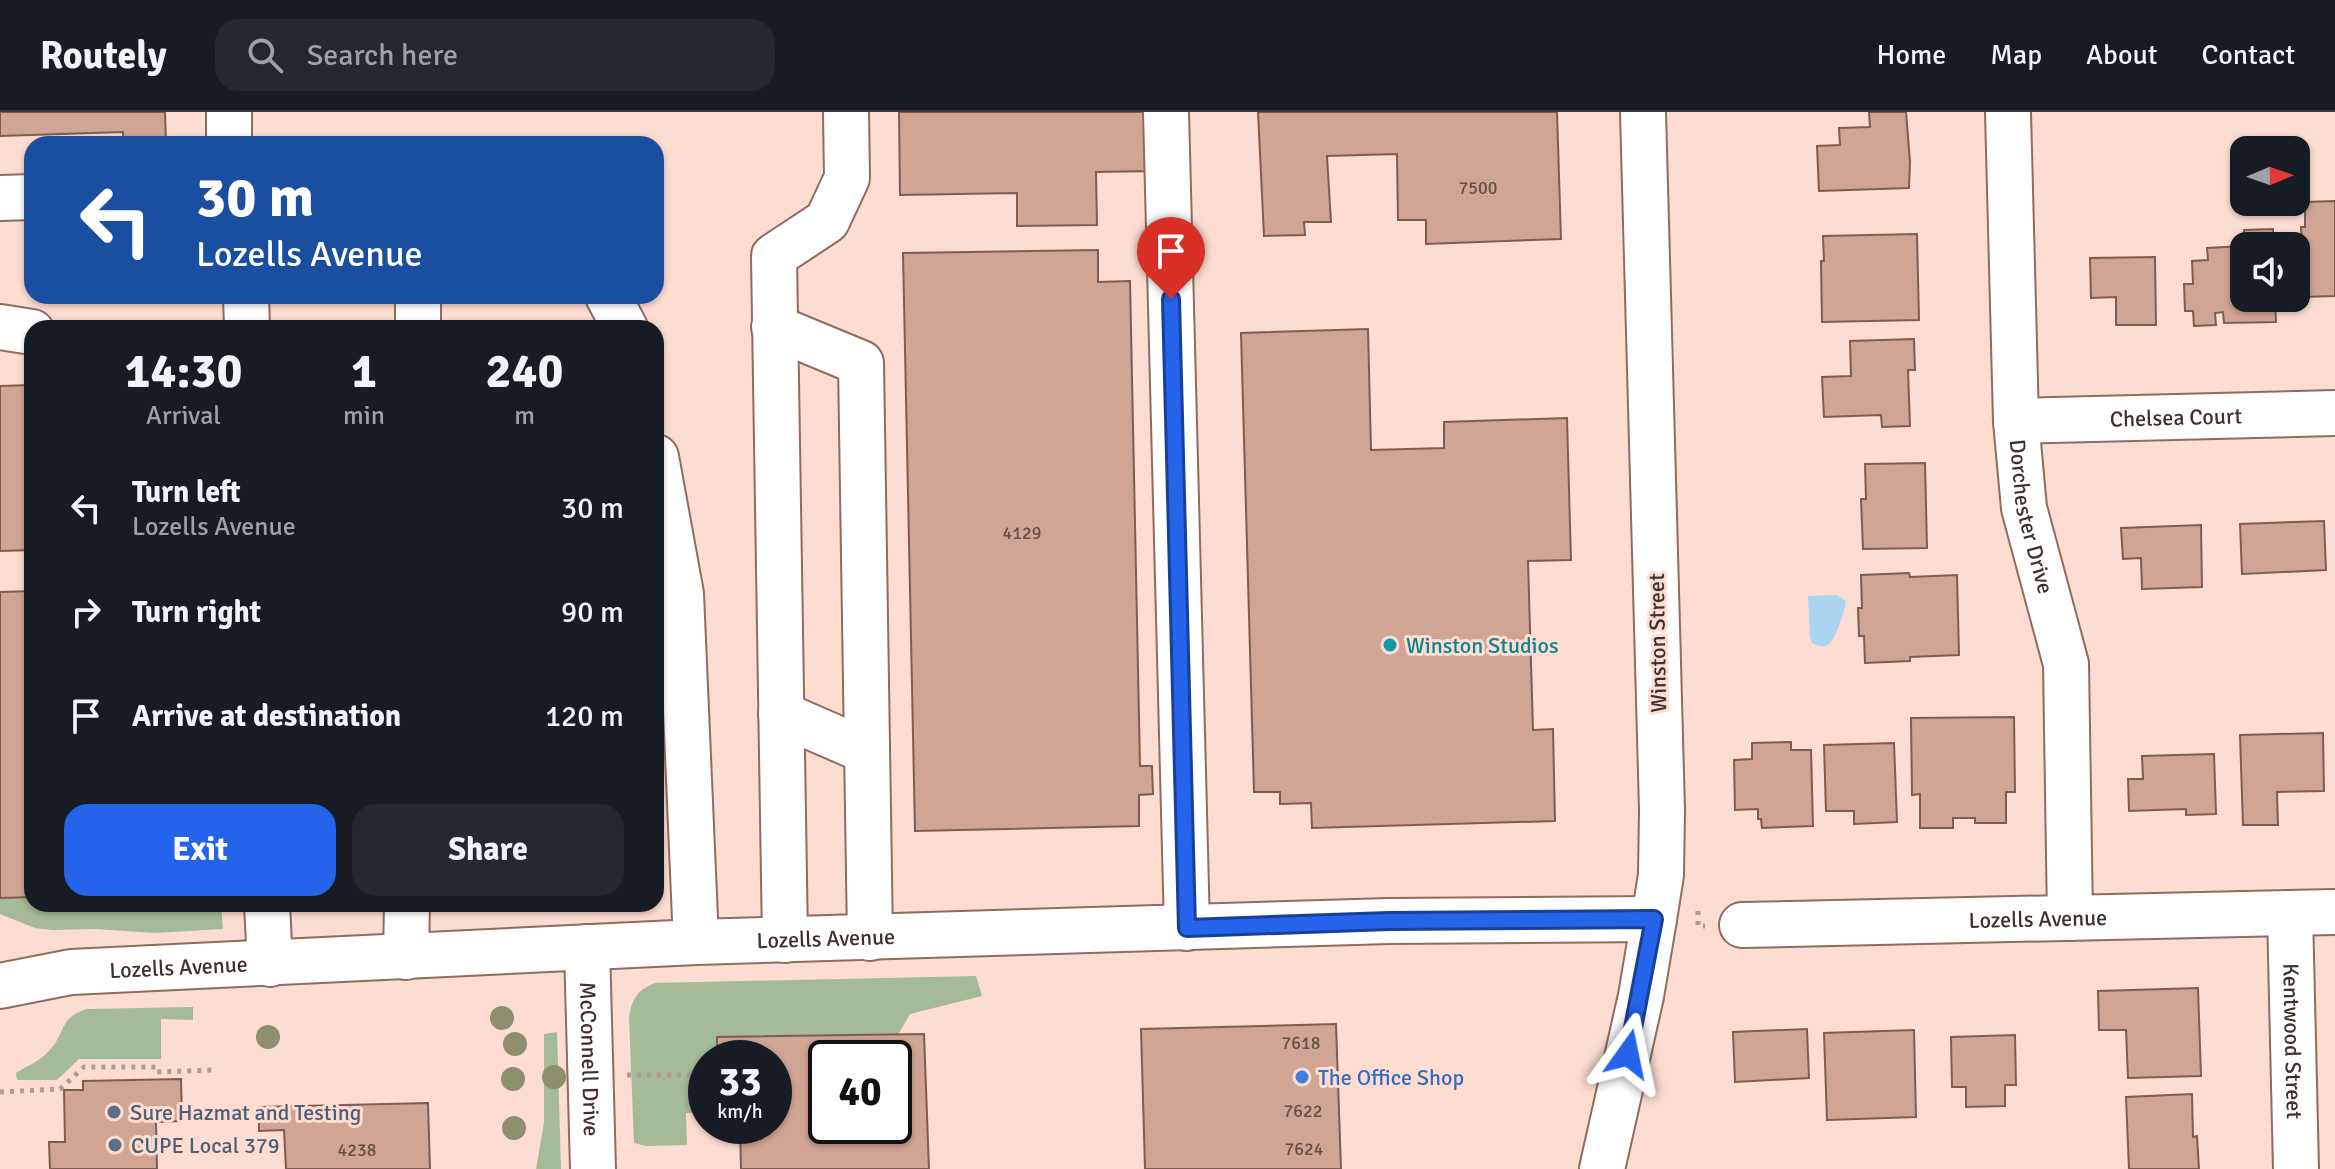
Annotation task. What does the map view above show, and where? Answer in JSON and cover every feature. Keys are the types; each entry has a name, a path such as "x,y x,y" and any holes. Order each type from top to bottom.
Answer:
{"street":[{"path":"229,112 229,136"},
{"path":"785,940 774,256 827,221 847,178 846,112"},
{"path":"1166,112 1187,928"},
{"name":"Winston Street","path":"1602,1169 1641,996 1661,875 1662,810 1643,112"},
{"name":"Dorchester Drive","path":"2008,112 2016,421 2024,508 2066,664 2070,918"},
{"path":"0,198 24,197"},
{"path":"0,327 24,331"},
{"path":"774,327 861,363 870,938"},
{"name":"Chelsea Court","path":"2016,421 2335,413"},
{"path":"664,501 681,594 696,942"},
{"path":"781,714 866,751"},
{"path":"267,912 270,964"},
{"path":"406,957 407,912"},
{"name":"Lozells Avenue","path":"1742,925 2335,912"},
{"name":"Kentwood Street","path":"2290,913 2296,1169"},
{"name":"Lozells Avenue","path":"0,986 71,972 696,942 1389,921 1654,919"},
{"name":"McConnell Drive","path":"587,947 593,1169"}],"path":[{"path":"0,1092 60,1089 84,1067 156,1067 157,1072 214,1070"},
{"path":"590,1075 688,1075"}],"green space":[{"path":"24,897 24,912 222,912 223,929 155,933 35,928 0,914 0,898"},
{"path":"976,976 982,996 910,1014 898,1035 688,1040 687,1145 646,1146 634,1143 629,1017 636,996 655,983"},
{"path":"193,1007 193,1020 161,1019 161,1059 79,1059 57,1080 17,1080 16,1073 45,1055 67,1021 78,1012 87,1009"},
{"path":"557,1032 561,1169 536,1169 544,1123 544,1034"}],"water":[{"path":"1837,595 1846,601 1836,633 1826,646 1812,643 1808,596"}],"building":[{"path":"0,112 165,112 166,136 123,136 123,132 0,136"},
{"path":"899,112 1152,112 1153,171 1096,172 1097,225 1017,226 1017,193 900,195"},
{"path":"1258,112 1557,112 1561,239 1426,244 1426,220 1398,220 1397,154 1327,156 1331,222 1304,222 1305,235 1264,236"},
{"path":"1869,112 1906,112 1909,188 1819,191 1817,146 1840,145 1839,128 1870,127"},
{"path":"2335,201 2335,296 2310,297 2310,232 2301,232 2301,227 2305,227 2305,216 2310,216 2310,202"},
{"path":"2273,229 2273,232 2244,232"},
{"path":"1917,234 1919,320 1822,322 1823,236"},
{"path":"2230,247 2230,312 2276,312 2276,322 2224,323 2223,312 2215,313 2216,325 2194,326 2193,311 2185,311 2184,284 2193,284 2192,261 2208,260 2207,248"},
{"path":"1098,250 1098,282 1130,281 1140,766 1152,766 1153,794 1139,795 1139,826 915,831 903,253"},
{"path":"2155,257 2156,325 2116,325 2116,297 2091,298 2090,258"},
{"name":"Winston Studios","path":"1368,329 1371,450 1444,448 1444,422 1567,418 1571,560 1528,561 1533,730 1553,729 1555,821 1312,828 1311,803 1280,804 1280,792 1254,792 1241,333"},
{"path":"1914,339 1915,370 1908,370 1910,426 1882,427 1881,415 1824,417 1822,377 1851,376 1850,341"},
{"path":"24,385 24,550 0,551 0,386"},
{"path":"1925,463 1927,548 1863,549 1861,499 1866,499 1865,464"},
{"path":"2324,521 2326,570 2242,574 2240,524"},
{"path":"2201,525 2202,587 2142,589 2141,558 2123,559 2121,528"},
{"path":"1909,573 1910,577 1957,575 1959,655 1865,663 1864,636 1859,636 1861,575"},
{"path":"24,591 24,897 0,898 0,592"},
{"path":"2014,717 2015,792 2006,792 2006,823 1975,823 1975,818 1953,818 1953,828 1920,828 1920,794 1912,795 1911,718"},
{"path":"2323,733 2324,791 2277,792 2278,825 2243,825 2240,735"},
{"path":"1791,742 1791,750 1811,750 1813,826 1762,828 1758,809 1735,810 1734,760 1752,759 1752,743"},
{"path":"1894,743 1897,822 1854,824 1854,811 1826,811 1824,745"},
{"path":"2214,754 2216,814 2186,815 2186,809 2129,811 2128,779 2143,779 2142,756"},
{"path":"2198,988 2201,1076 2128,1078 2126,1030 2099,1030 2098,991"},
{"path":"1336,1024 1341,1169 1145,1169 1141,1029"},
{"path":"1807,1029 1809,1078 1735,1082 1733,1032"},
{"path":"1914,1030 1916,1117 1827,1120 1824,1033"},
{"path":"924,1034 929,1169 741,1169 740,1144 792,1144 792,1040 717,1040 717,1037"},
{"path":"2015,1035 2016,1085 2005,1085 2005,1106 1966,1107 1966,1087 1952,1087 1951,1037"},
{"path":"181,1079 182,1121 156,1122 157,1169 50,1169 49,1142 65,1142 64,1090 83,1090 83,1081"},
{"path":"2192,1094 2193,1137 2197,1136 2199,1169 2129,1169 2126,1097"},
{"path":"428,1103 430,1169 286,1169 284,1130 259,1131 259,1107"}],"place":[{"name":"Winston Studios","path":"1390,645"},
{"name":"The Office Shop","path":"1302,1077"},
{"name":"Sure Hazmat and Testing","path":"114,1112"},
{"name":"CUPE Local 379","path":"115,1145"}],"route":[{"path":"1171,299 1187,928 1389,921 1654,919 1628,1054"}]}
